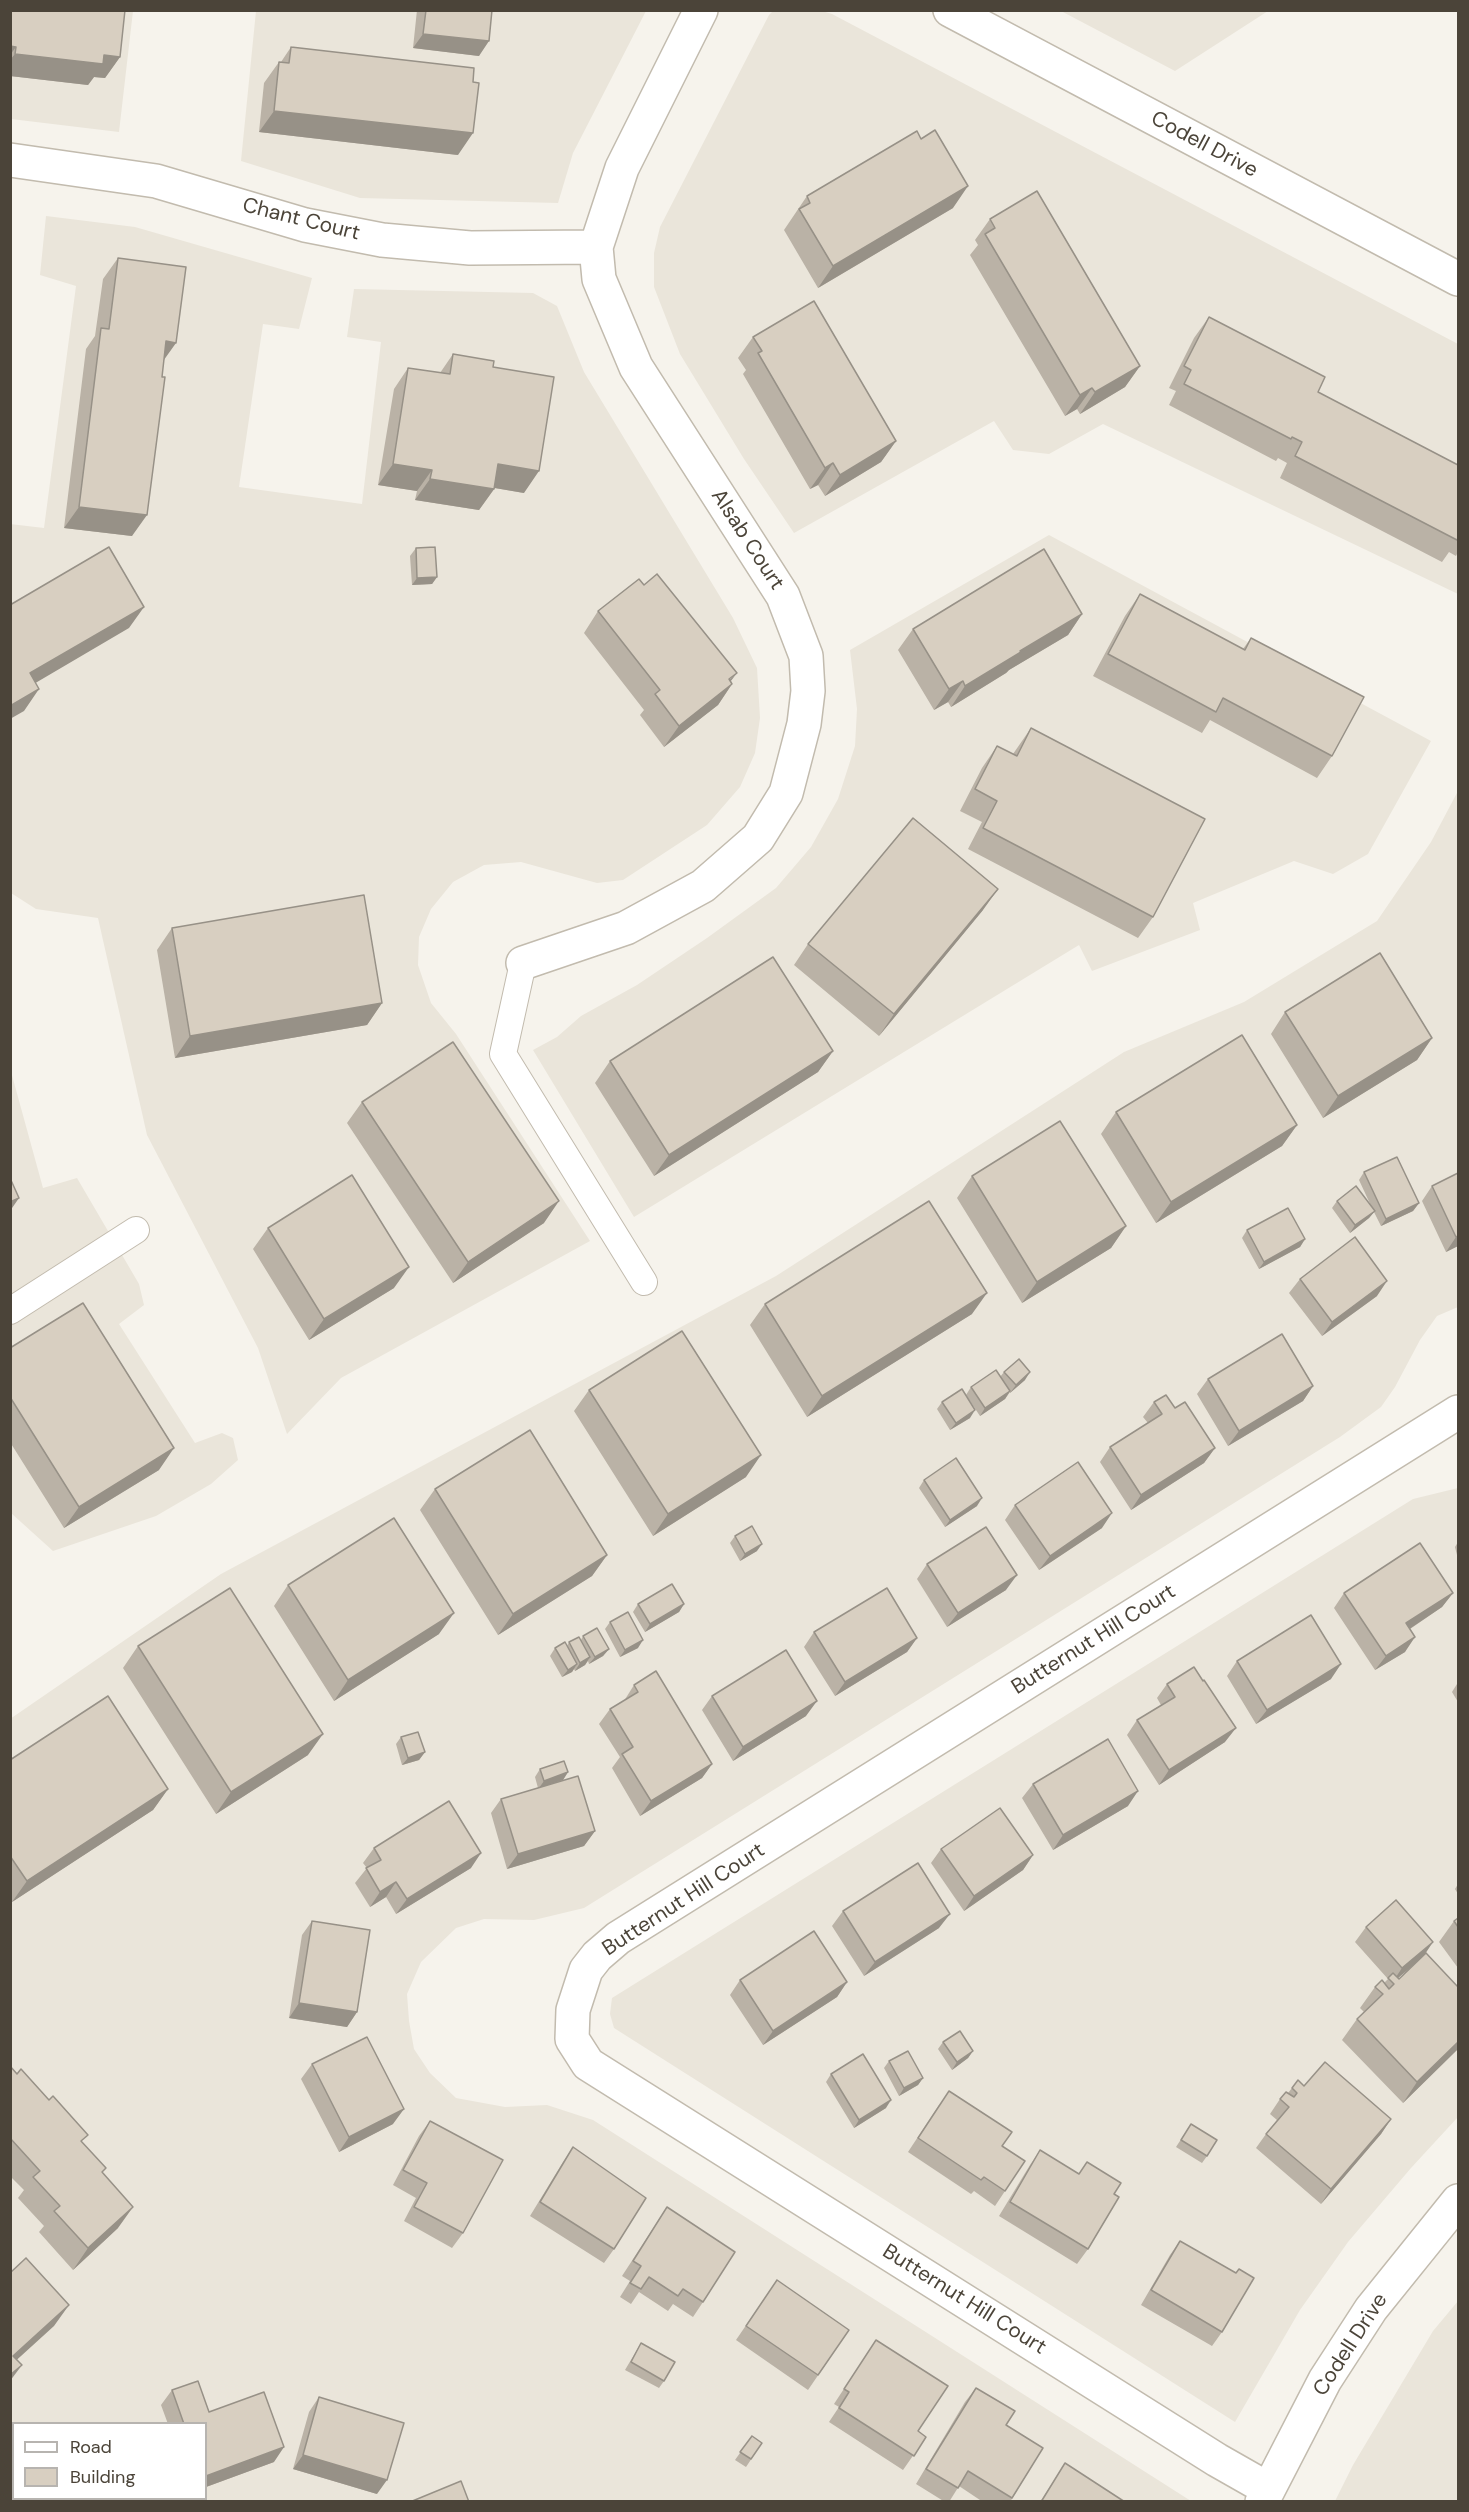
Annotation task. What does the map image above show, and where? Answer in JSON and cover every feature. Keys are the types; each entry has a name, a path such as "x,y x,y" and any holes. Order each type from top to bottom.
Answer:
{"street":[{"name":"Alsab Court","path":"523,963 626,928 703,886 758,838 786,793 804,724 808,691 806,656 783,596 636,367 598,279 596,247 622,168 701,10"},
{"name":"Codell Drive","path":"950,10 1458,279"},
{"name":"Chant Court","path":"10,160 156,181 305,225 382,240 470,248 596,247"},
{"name":"Butternut Hill Court","path":"1265,2495 1217,2460 588,2064 572,2039 573,2010 586,1970 597,1956 618,1938 1458,1412"},
{"name":"Codell Drive","path":"1265,2495 1325,2380 1371,2309 1458,2201"}],"lane":[{"path":"523,963 504,1054 644,1282"},
{"path":"10,1311 136,1230"}],"shaded area":[{"path":"774,10 822,11 832,14 1458,344 1458,594 1103,424 1049,454 1013,450 994,421 794,533 744,459 680,354 654,287 654,253 660,227 769,15"},
{"path":"11,11 133,11 119,132 11,119"},
{"path":"256,11 646,11 573,153 558,203 360,198 241,161"},
{"path":"1061,11 1268,11 1175,71"},
{"path":"46,216 135,227 312,278 299,329 263,324 239,487 362,504 381,342 347,337 354,289 533,293 557,306 584,372 733,618 757,668 760,718 755,753 740,787 707,825 623,880 597,883 521,862 484,865 453,882 431,909 419,937 418,965 431,1003 456,1034 590,1241 341,1378 287,1434 258,1348 147,1135 98,918 36,909 11,893 10,524 44,528 76,286 40,275"},
{"path":"1049,535 1431,741 1368,854 1333,874 1294,861 1193,903 1200,930 1092,971 1079,945 634,1217 533,1050 557,1037 581,1016 637,985 776,888 811,847 838,799 855,746 857,709 850,650"},
{"path":"1458,791 1458,1307 1437,1316 1420,1340 1395,1387 1381,1407 1340,1437 584,1908 534,1920 484,1919 456,1928 421,1962 407,1994 414,2049 430,2073 456,2098 505,2107 547,2105 593,2120 1191,2501 11,2501 10,1719 221,1574 776,1276 1124,1052 1244,1002 1377,921 1431,842"},
{"path":"10,1068 43,1188 77,1178 139,1284 144,1305 119,1324 195,1443 222,1433 233,1438 238,1460 211,1484 156,1516 53,1551 11,1513"},
{"path":"1458,1488 1458,2117 1348,2242 1300,2310 1235,2422 614,2028 610,2014 612,1998 1413,1499"},
{"path":"1458,2301 1458,2501 1335,2501 1353,2465 1433,2331"}],"building":[{"path":"10,10 125,10 120,57 104,55 103,64 15,54 16,47 10,46"},
{"path":"426,10 492,10 489,41 423,34"},
{"path":"291,47 474,68 473,82 479,83 473,133 274,111 279,62 289,63"},
{"path":"935,130 968,186 833,266 799,209 810,203 807,196 917,131 921,139"},
{"path":"1037,191 1140,366 1095,392 1092,388 1080,395 985,234 995,228 990,219"},
{"path":"118,258 186,267 176,343 166,341 162,377 165,377 147,515 79,507 101,328 109,329"},
{"path":"814,301 896,441 840,475 833,463 825,468 758,353 762,351 753,337"},
{"path":"1209,317 1325,377 1318,392 1458,465 1457,540 1295,456 1302,442 1292,437 1291,439 1184,384 1191,370 1184,366"},
{"path":"453,354 494,361 493,367 554,377 539,471 498,464 494,489 430,479 432,470 393,464 408,368 450,374"},
{"path":"109,547 144,607 30,673 39,689 10,706 10,605"},
{"path":"435,547 437,577 417,578 416,548"},
{"path":"1044,549 1082,614 965,686 963,681 949,689 913,629"},
{"path":"657,574 737,673 729,679 732,684 679,726 655,694 660,690 598,611 639,579 644,585"},
{"path":"1140,594 1245,650 1251,638 1364,697 1332,756 1223,698 1216,712 1108,654"},
{"path":"1031,728 1205,819 1153,917 983,828 997,801 975,789 997,746 1017,756"},
{"path":"913,818 998,889 894,1014 808,944"},
{"path":"364,895 382,1003 190,1036 172,928"},
{"path":"1380,953 1432,1038 1338,1096 1285,1012"},
{"path":"773,957 833,1051 669,1155 610,1061"},
{"path":"1242,1035 1297,1125 1171,1202 1116,1112"},
{"path":"453,1042 559,1201 468,1262 362,1102"},
{"path":"1060,1121 1126,1226 1037,1282 972,1176"},
{"path":"1397,1157 1419,1203 1386,1219 1364,1172"},
{"path":"1458,1173 1458,1236 1456,1237 1432,1186"},
{"path":"352,1175 409,1267 324,1319 268,1228"},
{"path":"10,1178 19,1198 10,1202"},
{"path":"1356,1186 1375,1211 1355,1225 1337,1201"},
{"path":"929,1201 987,1293 822,1396 765,1304"},
{"path":"1288,1208 1305,1239 1264,1262 1247,1230"},
{"path":"1355,1237 1387,1281 1332,1322 1300,1279"},
{"path":"83,1303 174,1448 79,1507 10,1397 10,1348"},
{"path":"682,1331 761,1455 668,1514 589,1390"},
{"path":"1282,1334 1313,1386 1239,1431 1208,1379"},
{"path":"1019,1359 1030,1372 1016,1385 1004,1372"},
{"path":"996,1370 1010,1391 985,1408 971,1387"},
{"path":"962,1389 975,1410 956,1423 942,1402"},
{"path":"1166,1395 1175,1408 1185,1402 1215,1448 1141,1495 1110,1447 1162,1414 1154,1402"},
{"path":"530,1430 607,1555 513,1614 435,1489"},
{"path":"956,1458 982,1498 950,1520 924,1480"},
{"path":"1078,1462 1112,1513 1050,1556 1015,1505"},
{"path":"394,1518 454,1613 348,1680 288,1585"},
{"path":"752,1526 762,1544 745,1554 735,1536"},
{"path":"986,1527 1017,1575 958,1613 927,1564"},
{"path":"1420,1543 1453,1593 1406,1623 1415,1637 1386,1656 1344,1593"},
{"path":"672,1584 684,1604 650,1624 638,1604"},
{"path":"230,1588 323,1734 231,1792 138,1646"},
{"path":"887,1588 917,1638 845,1682 814,1632"},
{"path":"628,1612 643,1640 625,1650 610,1622"},
{"path":"1311,1615 1341,1664 1267,1710 1237,1661"},
{"path":"597,1628 609,1649 595,1657 583,1636"},
{"path":"579,1637 590,1657 580,1663 569,1642"},
{"path":"565,1642 577,1664 568,1670 555,1648"},
{"path":"786,1650 817,1701 743,1747 712,1696"},
{"path":"1194,1667 1236,1728 1169,1770 1137,1720 1175,1697 1167,1684"},
{"path":"656,1671 712,1764 651,1801 622,1754 633,1747 610,1709 638,1692 634,1685"},
{"path":"108,1696 168,1789 27,1881 10,1856 10,1760"},
{"path":"418,1732 425,1752 408,1758 401,1737"},
{"path":"1108,1739 1138,1791 1063,1835 1033,1784"},
{"path":"564,1761 568,1772 544,1781 540,1769"},
{"path":"578,1776 595,1831 518,1854 501,1799"},
{"path":"449,1801 481,1853 407,1899 396,1882 380,1892 366,1868 381,1860 374,1848"},
{"path":"1000,1808 1033,1855 974,1896 941,1849"},
{"path":"918,1863 950,1914 875,1962 843,1911"},
{"path":"1396,1900 1433,1942 1402,1968 1366,1927"},
{"path":"312,1921 370,1930 357,2012 299,2003"},
{"path":"814,1931 847,1982 773,2031 740,1980"},
{"path":"1426,1953 1458,1987 1458,2042 1417,2082 1357,2019 1383,1994 1375,1987 1382,1980 1389,1989 1394,1984 1388,1978 1393,1973 1399,1979"},
{"path":"960,2031 973,2051 957,2062 943,2042"},
{"path":"367,2037 404,2109 349,2137 312,2064"},
{"path":"908,2051 923,2078 904,2088 889,2061"},
{"path":"863,2054 891,2100 859,2120 831,2074"},
{"path":"1325,2062 1391,2119 1331,2189 1266,2134 1289,2107 1280,2099 1286,2092 1294,2097 1297,2093 1292,2088 1298,2080 1304,2086"},
{"path":"10,2066 17,2074 21,2069 49,2100 53,2096 88,2135 81,2141 106,2168 102,2172 133,2207 88,2248 54,2211 60,2206 33,2177 40,2171 10,2138"},
{"path":"949,2091 1012,2132 1002,2146 1025,2161 1005,2191 984,2177 981,2180 918,2138"},
{"path":"430,2121 503,2160 463,2233 414,2207 427,2183 403,2170"},
{"path":"1191,2124 1217,2140 1207,2156 1181,2140"},
{"path":"573,2147 646,2198 614,2249 540,2202"},
{"path":"1040,2150 1079,2174 1087,2162 1121,2183 1114,2194 1119,2197 1088,2249 1010,2202"},
{"path":"667,2207 735,2252 703,2302 683,2289 678,2296 649,2277 641,2289 630,2283 641,2266 633,2261"},
{"path":"1180,2241 1236,2273 1239,2269 1254,2278 1222,2332 1151,2290"},
{"path":"26,2258 69,2305 13,2356 22,2365 10,2375 10,2273"},
{"path":"777,2280 849,2330 818,2375 746,2326"},
{"path":"876,2340 948,2386 918,2431 926,2437 914,2456 839,2408 849,2392 844,2389"},
{"path":"641,2343 675,2362 664,2381 631,2362"},
{"path":"198,2381 209,2412 264,2392 284,2447 207,2476 207,2422 183,2422 172,2390"},
{"path":"976,2388 1015,2411 1006,2425 1043,2448 1012,2498 968,2471 958,2488 926,2469"},
{"path":"319,2397 404,2423 387,2480 303,2455"},
{"path":"752,2436 762,2443 751,2459 740,2452"},
{"path":"1065,2463 1125,2502 1041,2502"},
{"path":"461,2481 469,2502 410,2502"},
{"path":"100,2500 146,2500 154,2502 99,2502"}]}
